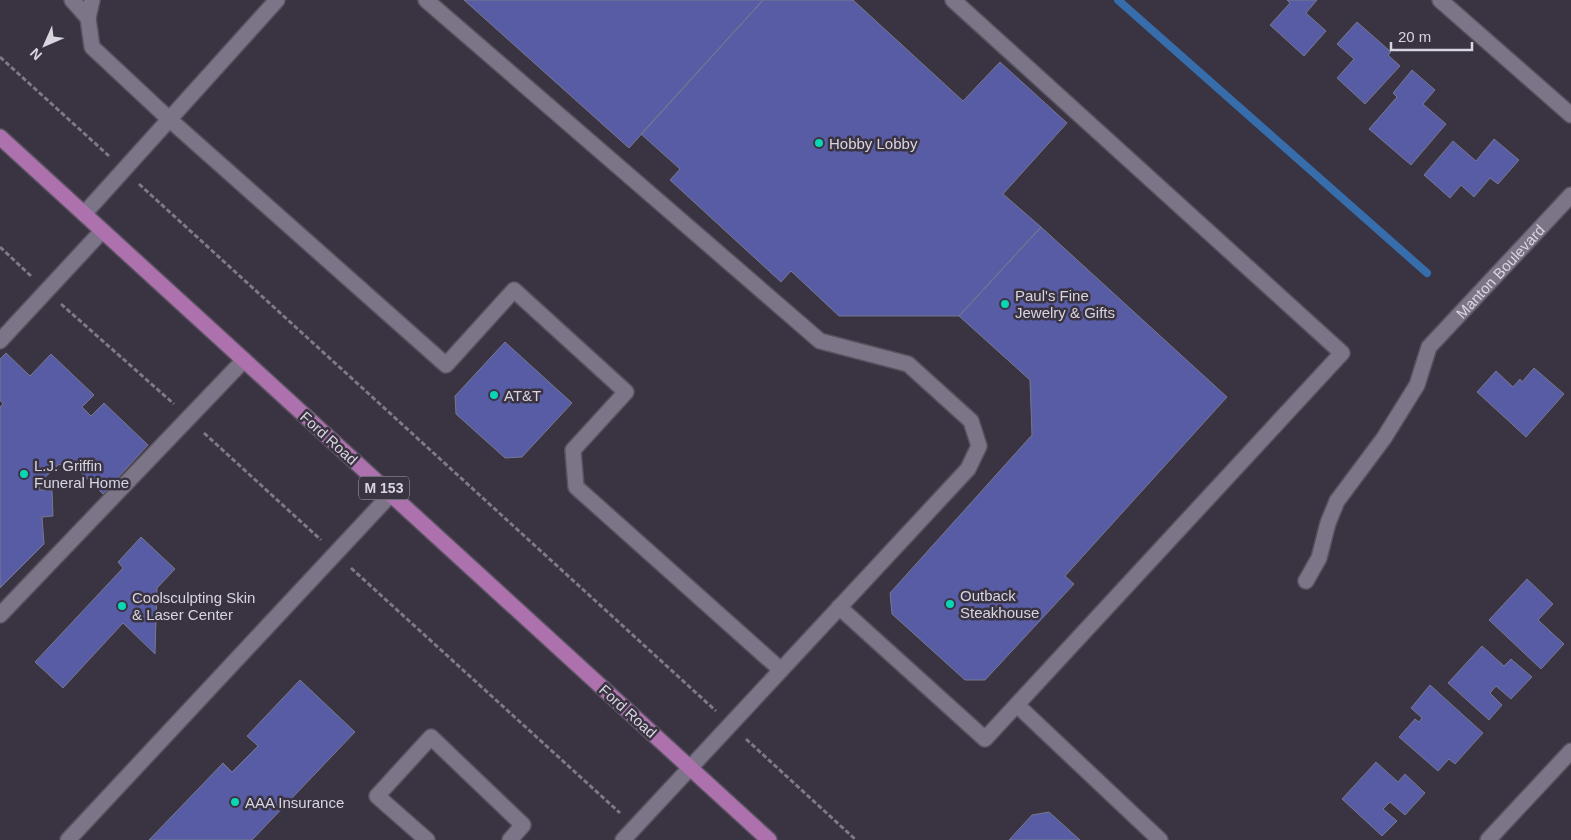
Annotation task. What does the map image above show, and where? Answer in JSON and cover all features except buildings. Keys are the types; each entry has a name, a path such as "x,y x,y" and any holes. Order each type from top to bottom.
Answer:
{"main road":[{"name":"Ford Road","path":"0,137 769,840"}],"street":[{"path":"72,0 88,18"},
{"path":"92,0 88,18 92,47 169,119 446,365 514,290 626,392 573,450 576,487 781,670"},
{"path":"84,214 277,0"},
{"path":"426,0 820,341 908,364 971,421 978,446 968,468 623,840"},
{"path":"839,607 985,739 1342,353 953,0"},
{"path":"1440,0 1571,115"},
{"name":"Manton Boulevard","path":"1306,581 1319,558 1328,523 1337,501 1384,438 1417,385 1429,347 1571,195"},
{"path":"0,341 102,231"},
{"path":"0,614 244,360"},
{"path":"68,840 391,494"},
{"path":"1017,705 1160,840"},
{"path":"427,840 377,796 431,737 524,825 510,840"},
{"path":"1488,840 1571,751"}],"path":[{"path":"0,57 856,840"},
{"path":"0,247 33,277"},
{"path":"67,309 180,410"},
{"path":"208,436 325,544"},
{"path":"355,572 627,819"}],"waterway":[{"path":"1118,0 1427,273"}],"place":[{"name":"Hobby Lobby","path":"819,143"},
{"name":"Paul's Fine Jewelry & Gifts","path":"1005,304"},
{"name":"AT&T","path":"494,395"},
{"name":"L.J. Griffin Funeral Home","path":"24,474"},
{"name":"Outback Steakhouse","path":"950,604"},
{"name":"Coolsculpting Skin & Laser Center","path":"122,606"},
{"name":"AAA Insurance","path":"235,802"}]}
